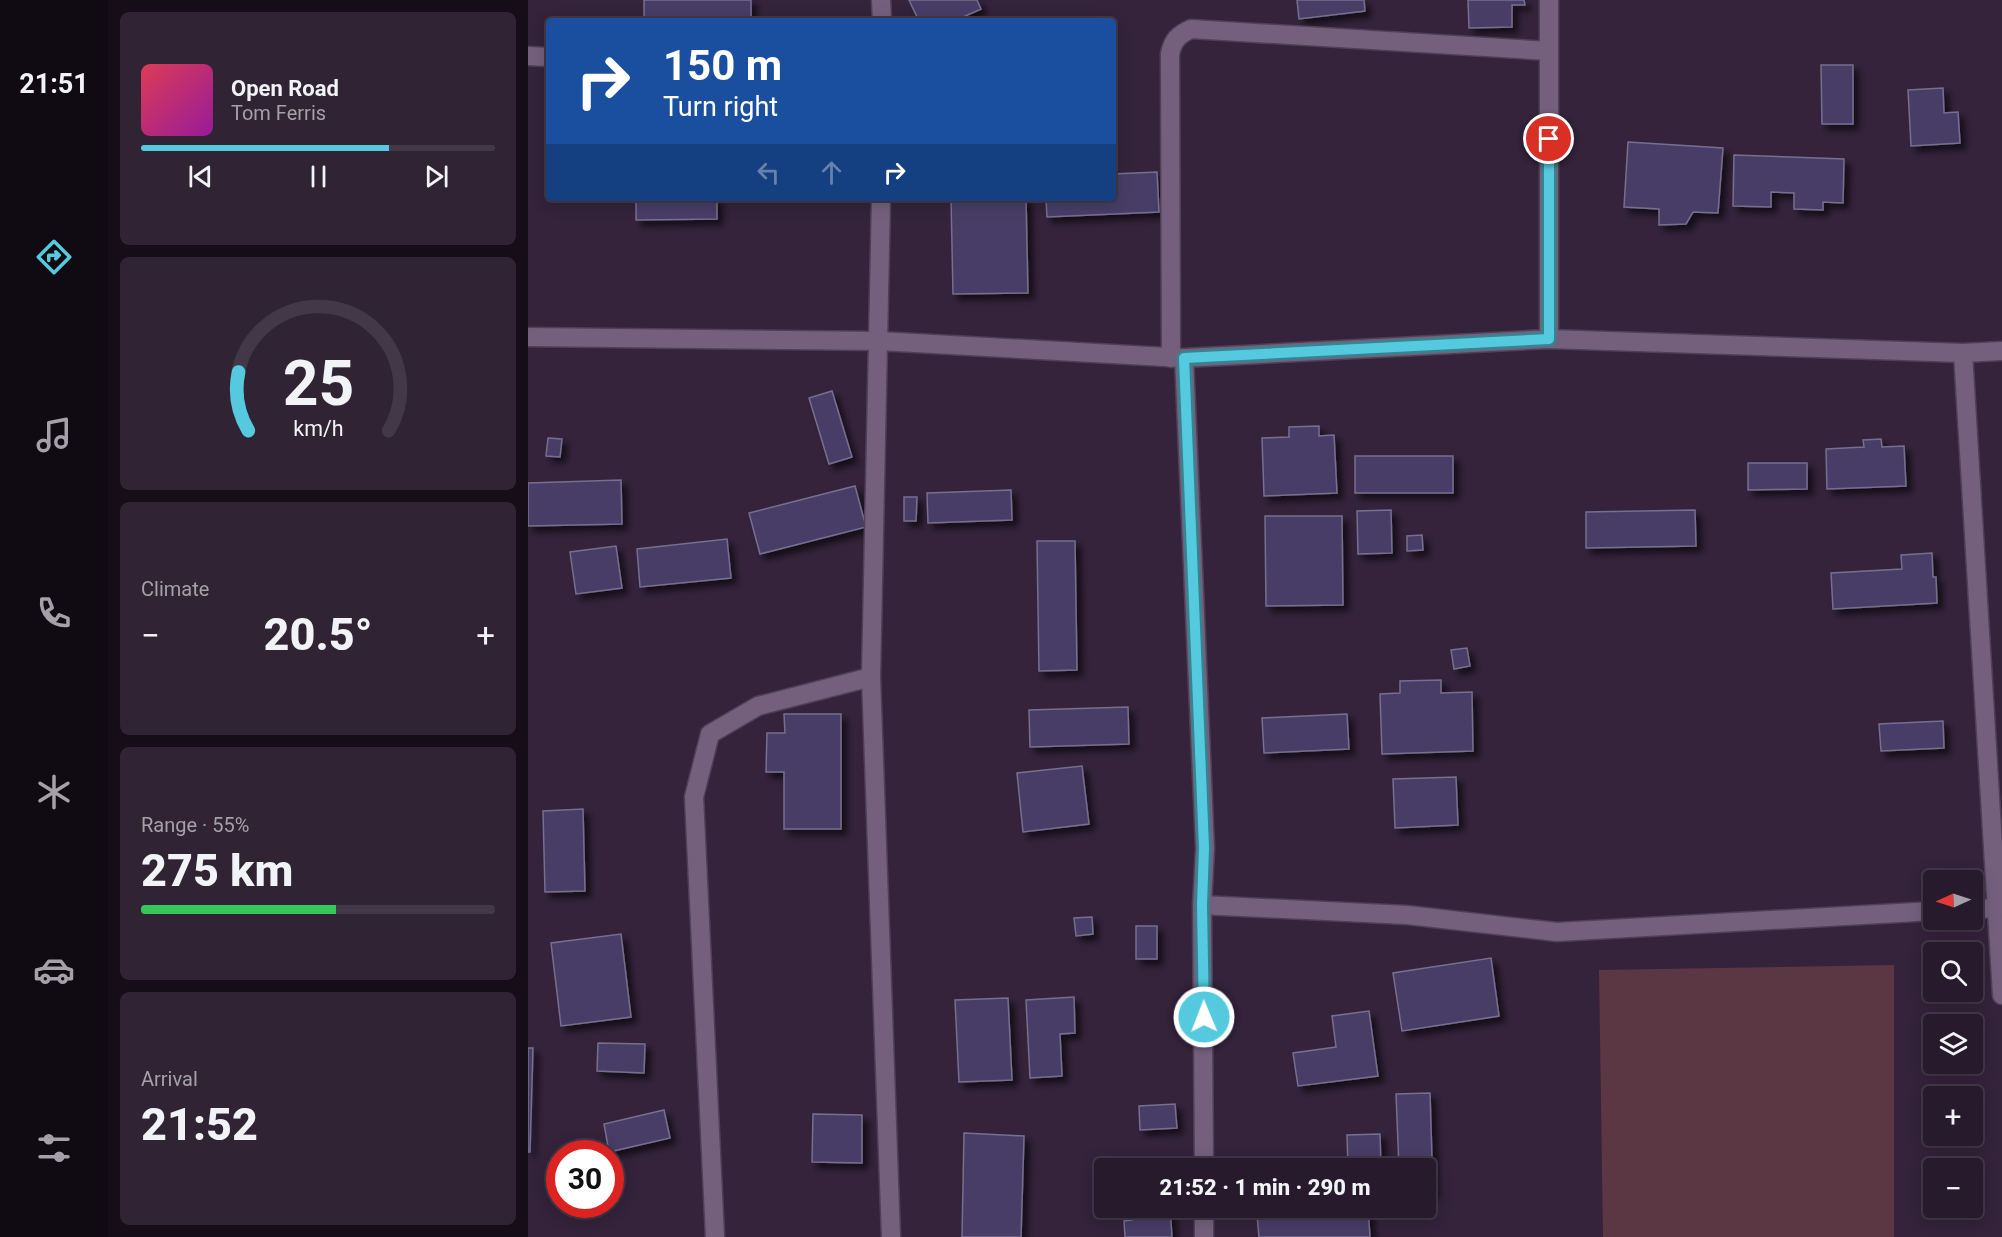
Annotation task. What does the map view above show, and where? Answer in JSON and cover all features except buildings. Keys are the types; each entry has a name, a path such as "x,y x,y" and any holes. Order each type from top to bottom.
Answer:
{"street":[{"path":"881,0 882,18"},
{"path":"1549,0 1549,339"},
{"path":"1204,1158 1202,905 1204,848 1177,358 1170,54 1172,42 1179,34 1191,29 1549,51"},
{"path":"528,56 546,57"},
{"path":"881,201 871,678 891,1237"},
{"path":"528,337 879,340 1177,358 1549,339 1963,353 2002,351"},
{"path":"1963,353 2002,995"},
{"path":"715,1237 694,797 710,734 758,706 871,678"},
{"path":"1202,905 1407,915 1557,932 1923,912"},
{"path":"1983,909 1998,908"},
{"path":"1204,1218 1204,1237"}],"shaded area":[{"path":"1894,965 1894,1237 1603,1237 1599,970"}],"route":[{"path":"1204,1017 1202,905 1204,848 1184,358 1549,339 1549,139"}]}
